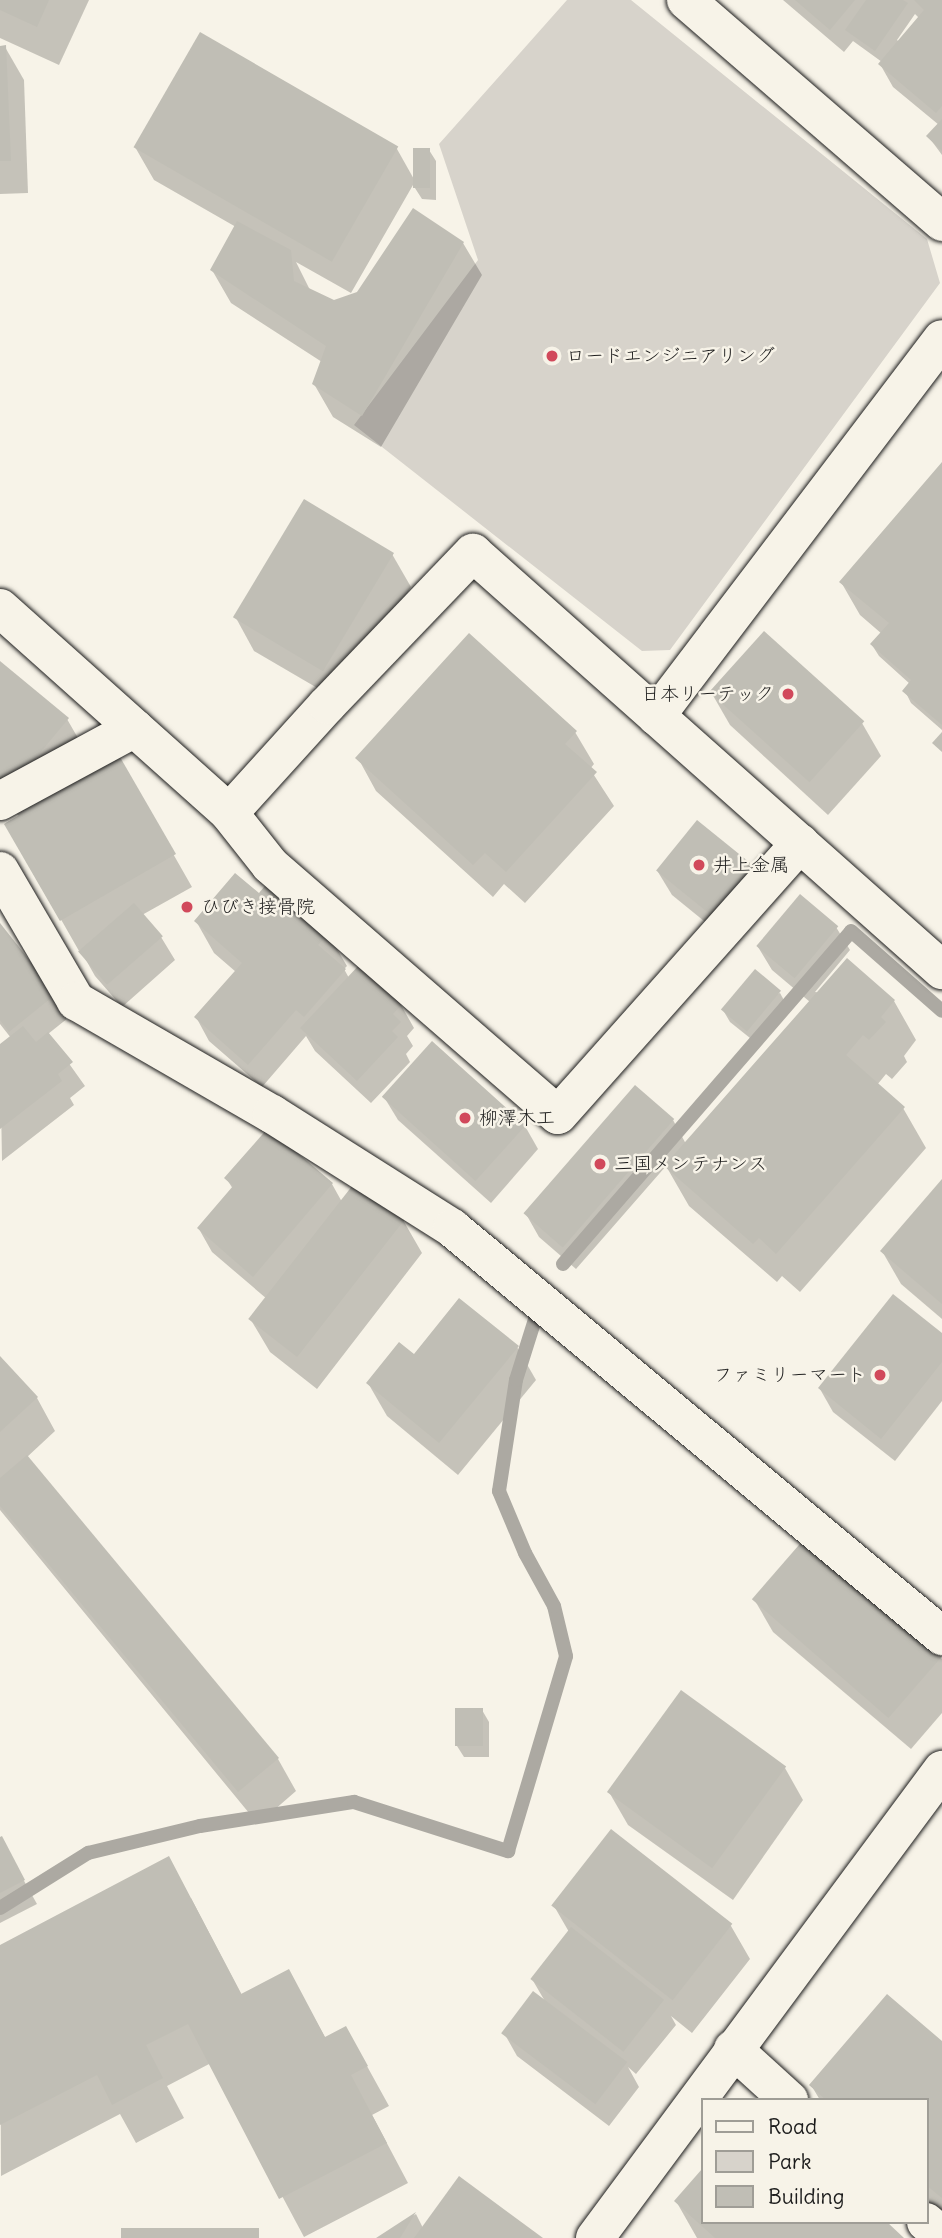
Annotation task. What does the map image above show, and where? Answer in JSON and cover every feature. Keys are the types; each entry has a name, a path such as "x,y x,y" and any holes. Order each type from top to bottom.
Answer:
{"street":[{"path":"686,0 942,222"},
{"path":"656,716 942,339"},
{"path":"229,813 327,705 473,553 942,970"},
{"path":"0,608 229,813 270,865 558,1115 800,843"},
{"path":"0,801 135,728"},
{"path":"0,871 76,1001 272,1114 452,1228 942,1636"},
{"path":"595,2238 942,1770"},
{"path":"733,2049 787,2098"},
{"path":"928,2224 942,2236"}],"green space":[{"path":"567,0 631,0 927,239 940,283 670,650 642,651 354,425 478,260 439,144"}],"building":[{"path":"0,0 49,0 37,27 0,10"},
{"path":"795,0 855,0 830,30"},
{"path":"866,0 903,0 908,3 875,51 845,30"},
{"path":"914,0 942,0 942,106 936,113 878,64 924,10"},
{"path":"200,32 398,146 332,262 134,147"},
{"path":"6,45 11,161 0,161 0,46"},
{"path":"942,119 942,151 926,136"},
{"path":"413,148 430,148 430,188 413,188"},
{"path":"413,208 464,242 362,416 312,384 326,346 210,270 237,221 291,250 294,281 334,300 357,292"},
{"path":"942,462 942,725 902,691 911,680 870,644 889,623 839,582"},
{"path":"304,499 394,553 323,671 233,617"},
{"path":"764,631 864,721 809,782 709,692"},
{"path":"469,633 577,731 565,744 597,772 506,872 485,853 473,865 355,758"},
{"path":"0,661 69,718 10,789 0,781"},
{"path":"942,732 942,752 932,743"},
{"path":"120,757 176,854 60,921 4,824"},
{"path":"697,820 759,870 718,921 656,871"},
{"path":"235,873 259,893 269,881 329,933 318,945 346,969 304,1017 296,1010 248,1065 194,1017 242,963 194,921"},
{"path":"800,894 838,926 795,978 756,946"},
{"path":"134,903 163,936 107,985 78,952"},
{"path":"0,923 56,994 9,1032 0,1020"},
{"path":"847,958 895,1000 881,1017 886,1022 869,1040 863,1035 846,1055 905,1107 776,1254 759,1238 753,1244 664,1166"},
{"path":"360,964 402,1004 393,1014 401,1022 392,1031 398,1037 357,1081 300,1028"},
{"path":"755,969 781,991 747,1031 721,1010"},
{"path":"23,1026 36,1042 48,1032 73,1062 58,1074 62,1081 0,1129 0,1044"},
{"path":"432,1041 526,1125 475,1181 382,1097"},
{"path":"635,1085 674,1119 563,1247 523,1213"},
{"path":"268,1128 333,1183 253,1277 197,1228 233,1186 224,1178"},
{"path":"942,1179 942,1304 880,1251"},
{"path":"356,1181 405,1219 297,1357 248,1319"},
{"name":"ファミリーマート","path":"893,1294 942,1333 942,1362 881,1439 818,1388"},
{"path":"459,1298 519,1346 439,1443 366,1383 399,1342 414,1354"},
{"path":"0,1356 38,1397 0,1432"},
{"path":"27,1455 279,1758 238,1792 0,1506 0,1478"},
{"path":"805,1538 942,1657 888,1718 752,1599"},
{"path":"681,1690 786,1766 712,1868 607,1792"},
{"path":"455,1708 483,1708 483,1746 455,1746"},
{"path":"611,1829 732,1924 673,2000 551,1905"},
{"path":"2,1836 25,1880 0,1893 0,1837"},
{"path":"169,1856 241,1994 289,1969 325,2037 346,2026 368,2066 351,2075 387,2143 279,2199 188,2024 146,2045 163,2078 112,2105 97,2075 0,2125 0,1945"},
{"path":"571,1927 664,2000 623,2052 530,1979"},
{"path":"533,1991 627,2062 595,2104 501,2033"},
{"path":"887,1994 942,2041 942,2198 928,2187 928,2098 824,2098 809,2085"},
{"path":"701,2170 701,2224 889,2224 904,2238 715,2238 674,2201"},
{"path":"459,2176 543,2238 414,2238"},
{"path":"416,2212 400,2238 376,2238"},
{"path":"121,2228 259,2228 259,2238 121,2238"}],"waterway":[{"path":"563,1264 851,931 942,1011"},
{"path":"0,1908 88,1853 200,1826 354,1802 508,1851 566,1656 554,1606 525,1553 499,1491 516,1380 536,1316"}],"place":[{"name":"ロードエンジニアリング","path":"552,356"},
{"name":"日本リーテック","path":"788,694"},
{"name":"井上金属","path":"699,865"},
{"name":"ひびき接骨院","path":"187,907"},
{"name":"柳澤木工","path":"465,1118"},
{"name":"三国メンテナンス","path":"600,1164"},
{"name":"ファミリーマート","path":"880,1375"}]}
